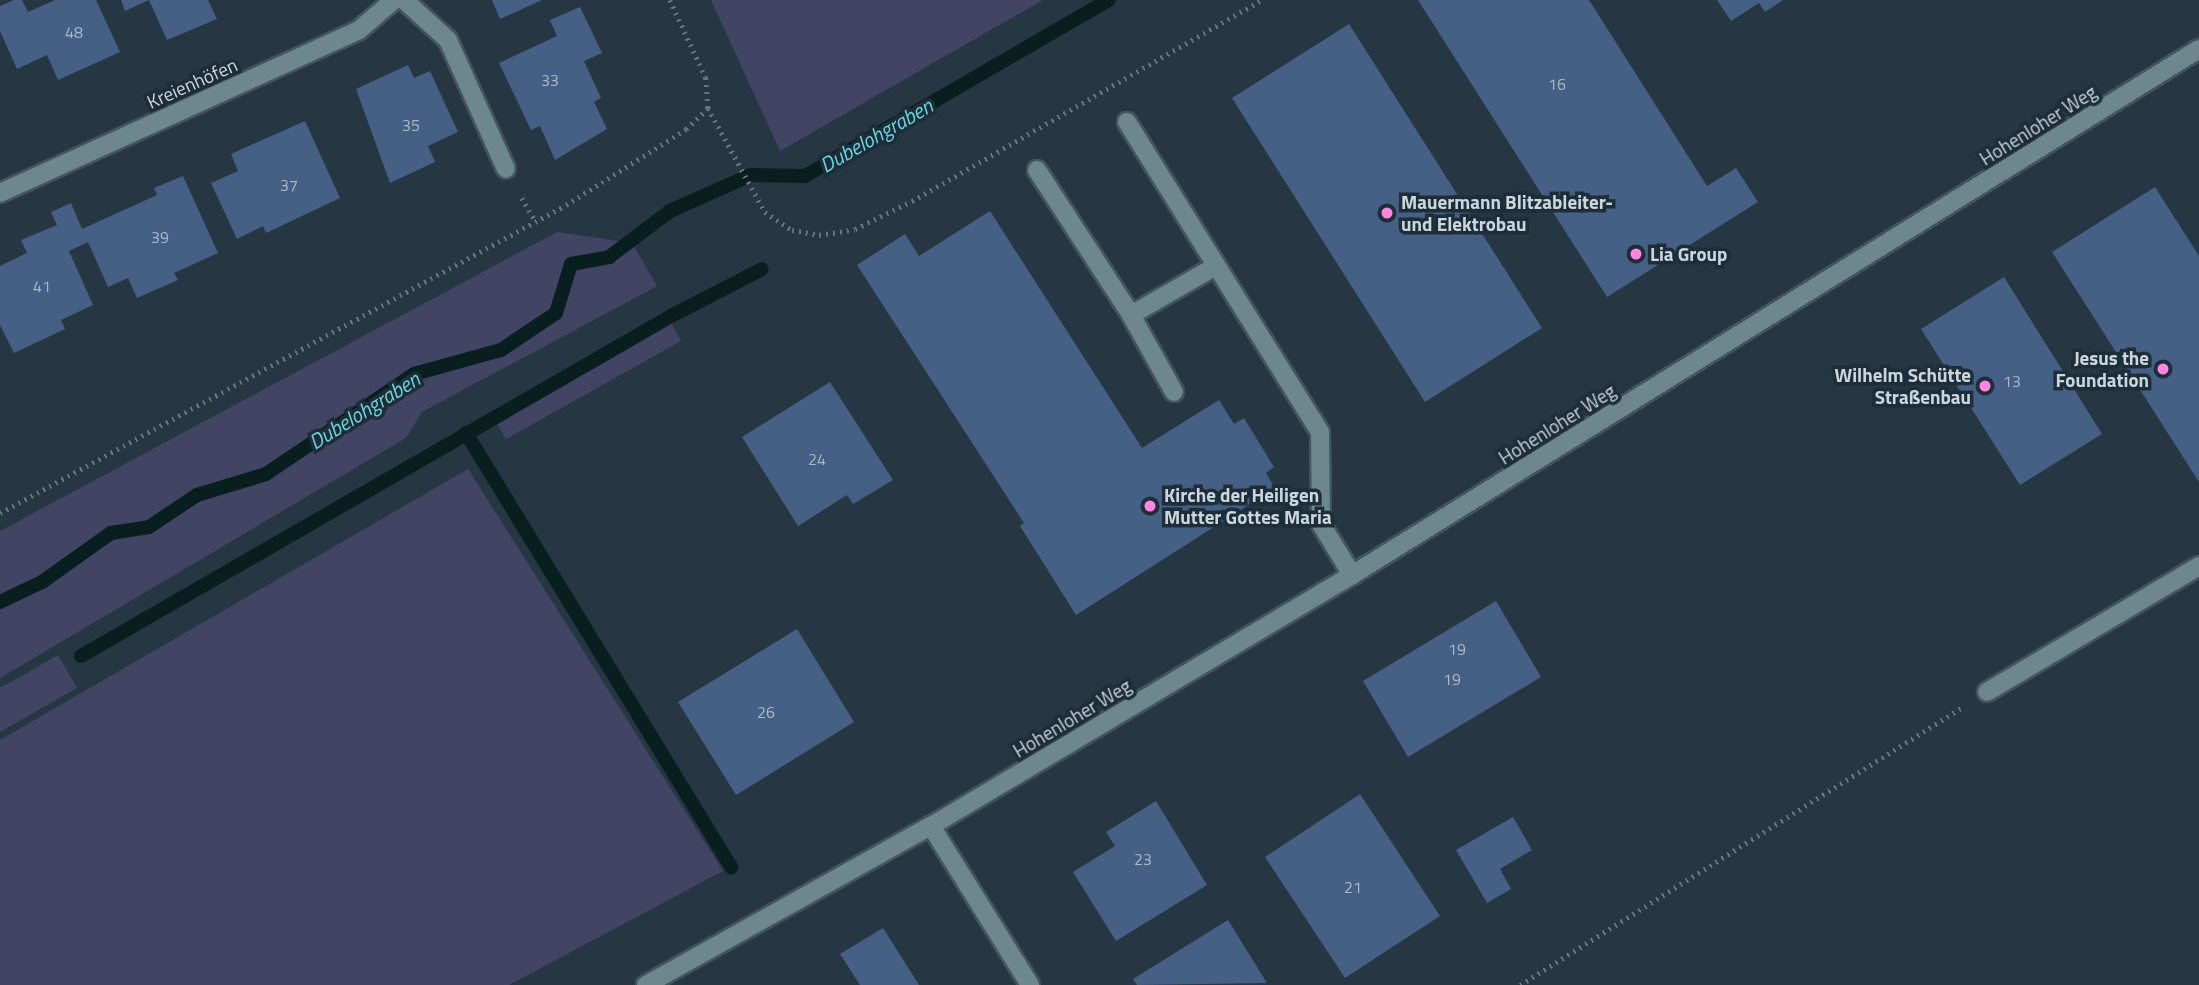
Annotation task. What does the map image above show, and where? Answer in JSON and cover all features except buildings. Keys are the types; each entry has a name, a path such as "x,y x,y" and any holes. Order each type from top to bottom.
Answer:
{"street":[{"name":"Kreienhöfen","path":"0,193 359,30 394,0"},
{"path":"404,0 448,40 506,169"},
{"name":"Hohenloher Weg","path":"646,985 931,826 1352,575 2199,49"},
{"path":"1127,122 1320,432 1321,524 1352,575"},
{"path":"1037,170 1131,315 1174,392"},
{"path":"1131,315 1216,266"},
{"path":"1987,692 2199,566"},
{"path":"931,826 1030,985"}],"path":[{"path":"670,0 706,78 708,108 740,162 765,212 792,230 819,235 855,229 1261,0"},
{"path":"0,513 566,205 686,129 708,108"},
{"path":"1520,985 1987,692"}],"shaded area":[{"path":"711,0 1043,0 780,151"},
{"path":"557,232 632,243 657,286 422,412 406,438 0,678 0,531"},
{"path":"667,315 681,341 506,439 491,414"},
{"path":"468,469 723,871 509,985 0,985 0,740"},
{"path":"58,655 77,688 0,732 0,688"}],"waterway":[{"name":"Dubelohgraben","path":"0,602 42,582 111,533 149,527 197,495 266,474 414,374 501,350 556,313 571,264 609,257 670,211 751,175 805,176 1109,0"},
{"name":"Dubelohgraben","path":"81,656 671,316 762,269"},
{"path":"466,433 731,867"}],"place":[{"name":"Mauermann Blitzableiter- und Elektrobau","path":"1387,213"},
{"name":"Lia Group","path":"1636,254"},
{"name":"Jesus the Foundation","path":"2163,369"},
{"name":"Wilhelm Schütte Straßenbau","path":"1985,386"},
{"name":"Kirche der Heiligen Mutter Gottes Maria","path":"1150,506"}]}
